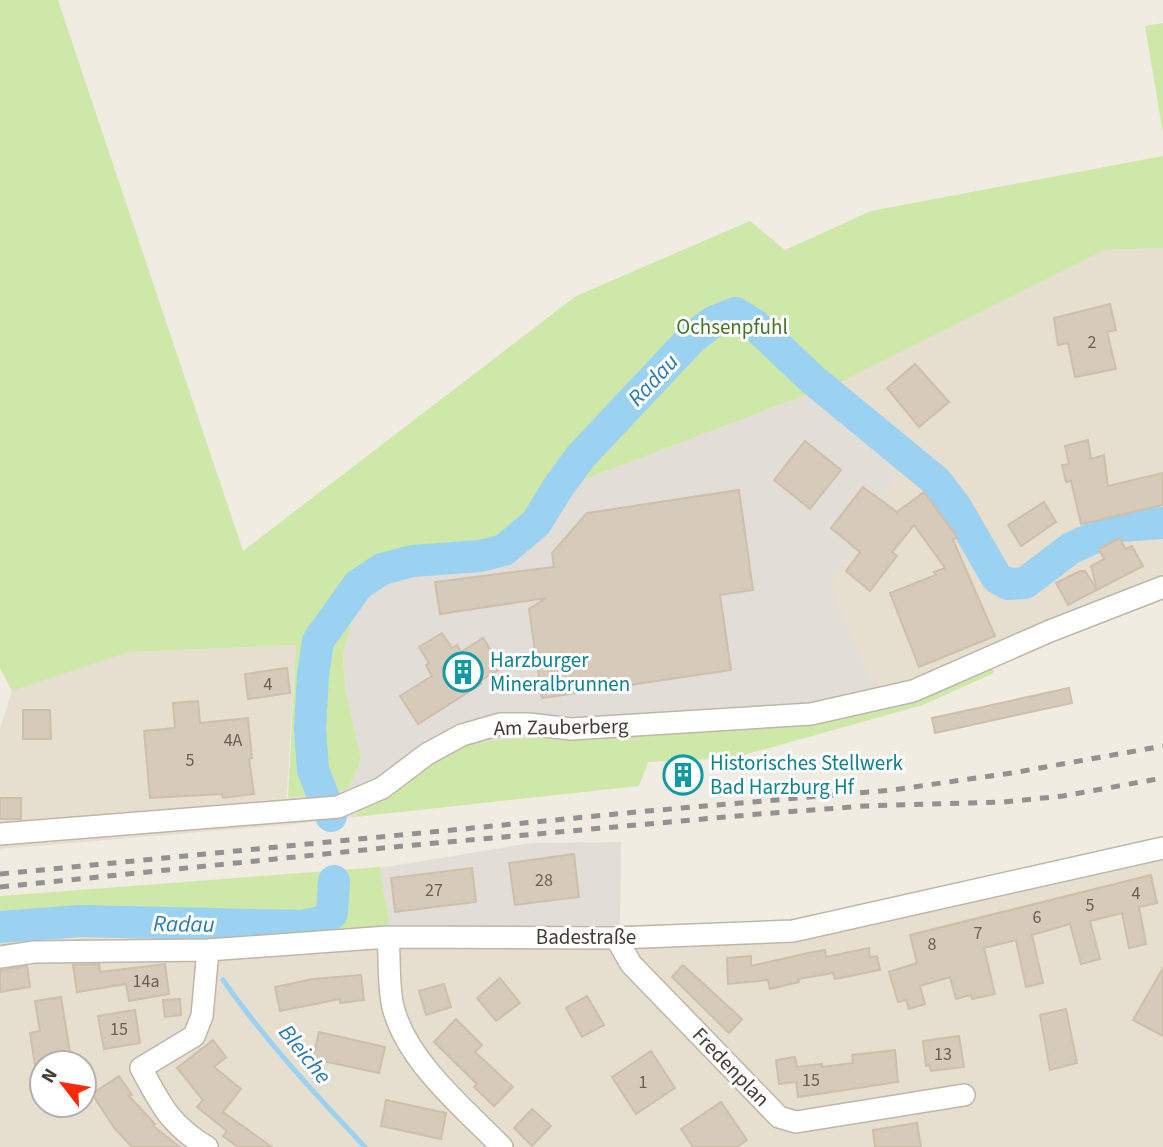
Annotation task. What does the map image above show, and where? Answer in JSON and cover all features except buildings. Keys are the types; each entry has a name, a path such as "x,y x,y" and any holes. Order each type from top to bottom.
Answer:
{"street":[{"name":"Am Zauberberg","path":"0,834 338,807 382,788 427,754 462,736 500,724 571,729 811,714 913,691 1050,631 1163,587"},
{"name":"Badestraße","path":"0,957 34,952 208,950 388,937 616,937 793,931 1163,848"},
{"path":"388,937 393,1007 405,1036 422,1063 502,1147"},
{"name":"Fredenplan","path":"616,937 631,964 779,1117 796,1122 964,1095"},
{"path":"207,1147 191,1137 166,1113 141,1068 194,1037 202,1016 208,950"}],"shaded area":[{"path":"1163,248 1163,598 881,701 829,586 896,478 843,381 1105,250"},
{"path":"843,381 896,478 830,586 881,701 698,730 508,739 459,745 355,813 355,817 285,825 288,798 344,791 351,784 361,759 345,686 343,656 360,602 377,587 454,566 562,488"},
{"path":"296,645 285,825 0,849 0,729 12,691 129,652"},
{"path":"621,842 620,925 390,929 380,868 531,843"},
{"path":"1163,842 1163,1147 0,1147 0,937 50,931 390,929 787,922"}],"green space":[{"name":"Ochsenpfuhl","path":"0,0 58,0 243,551 576,296 750,221 785,250 871,211 1163,156 1163,248 1105,250 843,381 562,488 454,566 377,587 360,602 343,656 345,686 361,759 351,784 344,791 288,798 296,645 129,652 12,691 0,668"},
{"path":"1163,23 1163,133 1145,26"},
{"path":"992,665 994,673 923,705 733,758 648,762 639,786 355,817 357,810 459,745 508,739 698,730"},
{"path":"380,867 390,929 50,931 0,937 0,896"}],"waterway":[{"name":"Radau","path":"331,816 313,770 310,729 313,675 318,641 358,585 382,569 413,561 480,556 504,550 536,523 581,456 692,338 713,322 736,313 755,325 812,379 936,481 956,507 997,578 1008,584 1025,583 1071,548 1121,526 1163,523"},
{"name":"Radau","path":"0,927 80,921 301,926 322,922 332,913 334,881"},
{"name":"Bleiche","path":"223,980 273,1045 365,1147"}],"railway":[{"path":"0,874 892,790 1012,773 1163,746"},
{"path":"0,887 403,846 759,814 865,806 1004,802 1063,796 1163,778"}],"place":[{"name":"Harzburger Mineralbrunnen","path":"463,672"},
{"name":"Historisches Stellwerk Bad Harzburg Hf","path":"683,775"}]}
